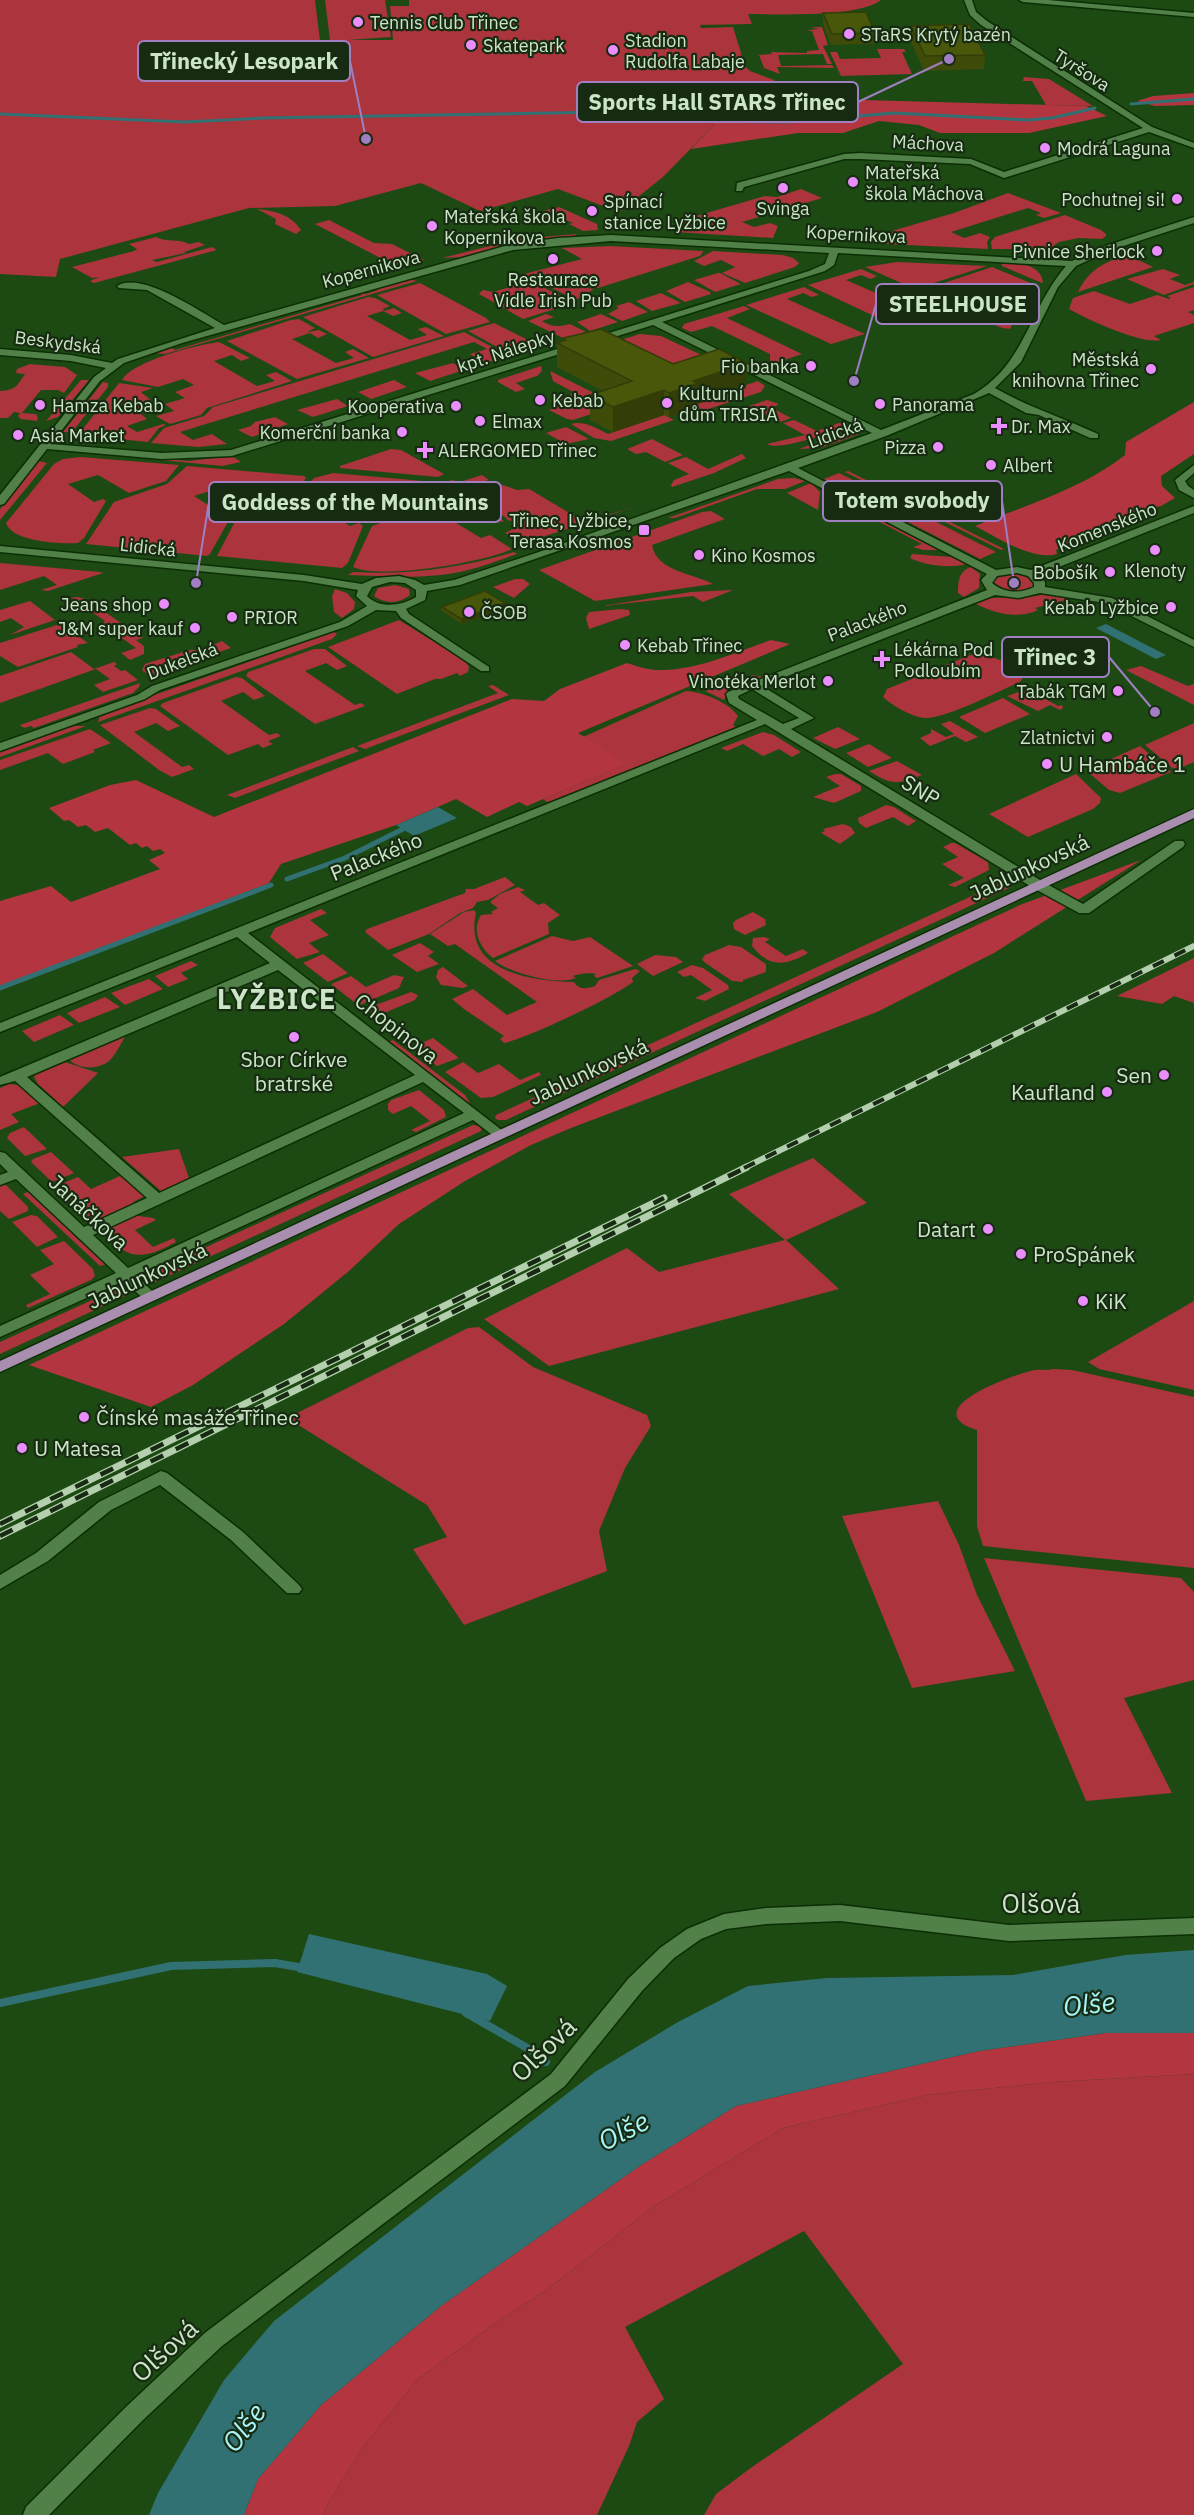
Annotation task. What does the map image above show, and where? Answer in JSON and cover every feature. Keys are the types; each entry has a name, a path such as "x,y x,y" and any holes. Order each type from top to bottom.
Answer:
{"main road":[{"name":"Jablunkovská","path":"0,1367 1194,813"}],"street":[{"name":"Tyršova","path":"968,0 973,13 984,23 1149,129 1194,146"},
{"path":"1023,0 1194,15"},
{"name":"Máchova","path":"739,189 740,185 844,157 860,156 971,162 1004,175 1149,129"},
{"name":"Lidická","path":"422,589 484,574 955,407 989,389 1016,362 1054,286 1073,264 1108,248 1194,220"},
{"name":"Kopernikova","path":"0,502 97,379 112,366 130,357 222,328 481,255 535,244 611,238 1073,264"},
{"name":"kpt. Nálepky","path":"45,446 173,456 206,457 232,453 828,267 833,261 834,250"},
{"path":"122,286 149,287 222,328"},
{"path":"654,322 882,434"},
{"name":"Beskydská","path":"0,352 71,358 112,366"},
{"path":"989,389 1029,411 1041,412 1094,436"},
{"path":"789,467 994,573"},
{"path":"1194,468 1180,480 1183,488 1194,495"},
{"name":"Komenského","path":"1032,574 1194,509"},
{"name":"Lidická","path":"0,549 304,578 364,588"},
{"path":"1039,589 1040,582 1032,574 1008,570 994,573 987,580 990,588 996,591 1019,595 1039,589 1108,600 1194,644"},
{"path":"390,579 410,581 422,589 421,598 399,607 375,606 362,596 364,588 390,579"},
{"name":"Palackého","path":"766,720 733,701 732,694 996,591"},
{"name":"Dukelská","path":"0,747 141,697 156,688 344,624 375,606"},
{"path":"399,607 405,616 485,669"},
{"path":"753,685 808,718 782,729"},
{"name":"Palackého","path":"0,1028 766,720"},
{"name":"SNP","path":"766,720 1040,886 1084,910 1179,844"},
{"name":"Chopinova","path":"238,932 501,1135"},
{"path":"0,1081 18,1076 280,964"},
{"path":"18,1076 109,1159 157,1199"},
{"path":"82,1234 425,1076"},
{"path":"0,1332 474,1114"},
{"name":"Janáčkova","path":"1,1159 150,1298"},
{"path":"0,1181 17,1173"},
{"path":"0,1583 42,1557 105,1506 161,1477 237,1536 293,1589"},
{"name":"Olšová","path":"34,2515 135,2413 214,2339 558,2080 635,1985 667,1953 694,1934 724,1922 756,1917 840,1913 1009,1933 1194,1926"}],"shaded area":[{"path":"0,0 315,0 320,41 330,40 325,0 385,0 391,37 348,40 393,40 390,6 409,6 409,0 881,0 855,10 798,14 748,14 752,24 700,25 701,28 733,27 745,66 750,71 774,80 790,103 691,108 714,125 663,177 619,212 558,189 480,211 421,183 335,206 249,208 60,259 56,277 0,274"},
{"path":"811,27 822,27 828,45 823,46 832,64 827,64 823,54 778,55 781,66 832,65 834,68 777,67 780,74 764,68 759,55 772,54 771,52 807,53 807,51 819,50 812,31 807,30 819,29"},
{"path":"877,49 904,49 906,52 902,52 912,74 841,76 830,52 837,52 840,59 881,58"},
{"path":"1024,77 1049,79 1093,106 1046,105 1032,81 1023,81"},
{"path":"1194,93 1194,105 1155,106 1137,101 1153,96"},
{"path":"863,100 1086,106 1107,116 1029,133 940,133 919,125 879,121 843,133 798,133 691,149 714,125 690,108"},
{"path":"801,189 822,198 742,222 754,227 770,223 778,226 773,238 675,232 679,221 765,196 777,197"},
{"path":"1008,193 1061,213 1044,218 1036,215 1041,213 1028,208 951,232 964,238 980,233 990,237 987,242 988,249 887,244 890,234 895,230 954,213"},
{"path":"559,207 597,224 598,230 583,231 569,224 573,223 568,221 558,224 540,215 545,213 543,211"},
{"path":"257,209 282,214 292,220 301,230 296,234 275,224 276,219"},
{"path":"1065,215 1101,230 1106,236 1102,239 1079,238 1059,242 1049,249 992,249 991,242 995,237"},
{"path":"329,220 374,243 392,244 424,260 410,265 392,264 315,224"},
{"path":"577,234 573,237 530,241 461,257 442,258 518,239"},
{"path":"156,237 189,244 199,242 205,245 184,252 186,253 152,260 157,262 212,247 217,250 94,283 90,281 99,277 92,278 72,267 134,251 137,249 129,244"},
{"path":"610,246 703,252 700,256 598,288 584,285 577,279 559,281 560,286 564,287 594,289 576,300 524,274 582,259 562,248"},
{"path":"713,251 783,255 799,263 795,267 745,283 722,273 735,267 721,260 704,266 694,261"},
{"path":"1123,255 1153,267 1078,292 1096,269"},
{"path":"1001,261 1032,268 1041,276 1043,282 1002,266"},
{"path":"897,262 987,266 915,289 865,267"},
{"path":"992,267 1033,284 1019,311 1006,306 1014,303 968,283 954,288 1017,315 1010,329 1002,328 920,291"},
{"path":"861,269 877,276 871,279 861,275 846,280 924,314 891,324 808,285"},
{"path":"1163,269 1180,275 1170,279 1185,285 1194,282 1194,284 1164,295 1127,279"},
{"path":"718,273 741,284 715,292 694,280"},
{"path":"408,279 417,281 165,354 153,353 172,348 175,350 362,295 359,292 366,294 378,290 377,288"},
{"path":"531,281 574,303 523,319 479,294 483,290 493,292"},
{"path":"688,282 711,294 685,302 666,291"},
{"path":"420,283 490,322 446,334 377,295"},
{"path":"804,287 819,295 812,297 803,293 787,299 865,334 831,344 746,305"},
{"path":"1194,287 1194,310 1188,312 1194,315 1194,323 1154,336 1161,340 1153,341 1128,335 1069,309 1073,298 1094,291 1130,304 1157,295 1169,299 1171,298 1167,296"},
{"path":"661,293 681,303 652,311 636,301"},
{"path":"368,297 390,306 383,309 384,311 394,308 402,313 393,316 383,311 367,316 410,340 427,335 418,329 426,327 444,336 373,357 303,317"},
{"path":"629,302 648,312 622,321 608,314 619,308 616,306"},
{"path":"744,306 750,309 727,318 802,354 778,362 770,361 770,354 712,326 691,332 682,328 684,324"},
{"path":"546,314 554,317 542,321 545,323 555,326 570,324 586,332 565,339 528,321"},
{"path":"601,314 618,322 590,331 577,322"},
{"path":"299,319 315,328 307,332 319,330 327,334 318,338 310,333 292,339 336,363 354,358 345,352 353,349 369,358 297,379 227,341"},
{"path":"494,323 543,346 512,355 468,331"},
{"path":"464,332 509,356 485,363 470,354 487,349 474,342 180,432 193,440 212,434 227,444 198,447 151,443 164,428 204,416 213,407"},
{"path":"640,334 661,336 712,360 665,375 601,346"},
{"path":"219,342 250,358 241,361 232,355 214,361 257,386 275,381 266,375 276,372 292,381 207,408 201,415 170,424 156,416 174,411 165,404 185,398 175,392 194,385 183,379 158,387 122,380 128,373 151,360 181,350"},
{"path":"453,363 464,370 430,381 415,373"},
{"path":"30,364 65,367 77,375 64,393 58,390 41,390 22,413 36,414 37,421 21,419 18,416 20,413 14,412 8,418 0,418 0,391 16,386 25,374 16,373 17,369"},
{"path":"541,366 542,371 537,376 516,383 525,389 516,392 498,382 498,380"},
{"path":"550,371 608,400 610,408 573,420 549,410 559,406 550,401 566,396 580,400 569,395 575,393 553,381"},
{"path":"81,380 89,380 58,417 46,421"},
{"path":"394,380 407,387 371,399 358,392"},
{"path":"758,381 765,386 761,392 705,410 692,406 745,388 743,386"},
{"path":"103,382 108,383 108,387 72,432 63,432"},
{"path":"119,383 153,388 141,392 158,406 138,412 147,419 127,426 137,432 166,425 159,428 148,442 78,435"},
{"path":"337,399 348,406 313,417 297,410"},
{"path":"767,400 779,404 772,408 791,418 780,422 749,406"},
{"path":"1194,402 1194,454 1161,476 1162,486 1175,498 1161,506 1129,513 1056,550 1057,554 1047,555 1026,551 975,526 1072,487 1091,477 1125,455 1126,442"},
{"path":"664,415 674,420 611,441 594,438 571,424 585,424 608,434"},
{"path":"275,417 288,424 252,437 238,430 251,426 255,422"},
{"path":"794,420 817,431 842,422 853,425 796,443 774,446 767,444 805,435 783,423"},
{"path":"566,427 589,439 566,444 546,433"},
{"path":"858,427 861,431 857,435 820,448 799,449"},
{"path":"652,439 683,455 665,462 646,452 636,454 627,449"},
{"path":"391,449 401,450 444,474 438,477 340,468 340,466"},
{"path":"80,452 189,461 232,456 241,462 222,466"},
{"path":"742,454 746,458 714,473 672,487 671,485 674,480 689,474 668,463 686,457 708,469"},
{"path":"81,457 179,465 166,481 129,493 98,475 68,484 94,502 103,499 106,501 84,538 78,543 27,538 10,529 6,523 54,464 63,459"},
{"path":"39,461 47,463 0,520 0,509"},
{"path":"187,466 306,478 297,492 258,505 223,487 194,496 222,514 230,511 233,513 207,556 86,544 114,502 167,484"},
{"path":"848,471 1004,549 1001,550 845,472"},
{"path":"333,473 423,481 427,485 423,500 419,505 410,511 388,517 378,511 374,512 351,498 322,508 350,526 359,523 363,526 348,563 342,568 217,556 239,514 299,495 314,478"},
{"path":"839,473 996,552 980,559 824,479"},
{"path":"482,475 489,480 481,482 485,485 494,482 517,490 529,489 578,518 601,517 637,506 524,543 505,533 521,525 508,520 463,481"},
{"path":"794,478 805,481 785,489 757,489 675,518 668,518 778,479"},
{"path":"452,480 504,521 501,522 479,510 451,520 481,538 490,535 512,549 480,559 432,568 385,572 353,567 372,526 421,509 428,503 435,487"},
{"path":"811,483 820,492 818,510 787,493"},
{"path":"832,497 938,550 913,547 922,544 845,504 832,504 827,501"},
{"path":"711,511 725,519 652,545 655,554 668,566 713,584 595,601 539,570 702,512"},
{"path":"514,552 517,554 477,568 450,574 406,577 348,575 353,572 435,569"},
{"path":"912,554 952,557 966,564 945,566 930,564 910,558"},
{"path":"0,563 103,573 48,591 41,590 57,585 44,576 0,590"},
{"path":"971,567 980,574 979,588 964,597 958,593 959,581 964,571"},
{"path":"1009,573 1023,574 1032,579 1034,585 1024,591 1014,592 993,584 994,578"},
{"path":"515,579 523,579 530,584 514,598 493,587"},
{"path":"395,585 409,589 410,595 392,602 374,596 378,588"},
{"path":"335,589 347,593 355,602 354,609 342,618 334,612 332,596"},
{"path":"733,590 703,602 693,596 602,606 691,592"},
{"path":"1047,594 1073,598 1035,608 1038,610 1021,615 997,612 974,603 988,598"},
{"path":"71,598 86,599 143,638 136,640 144,646 144,654 130,660 121,653 136,648 102,624 105,621"},
{"path":"30,601 55,620 10,635 24,627 11,618 0,622 0,610"},
{"path":"629,610 630,615 589,629 586,618 589,612"},
{"path":"399,620 465,661 469,667 468,672 460,676 457,673 435,679 397,694 328,647"},
{"path":"57,625 64,626 88,643 18,667 0,656 0,643"},
{"path":"334,632 337,634 332,639 98,722 100,715 106,712"},
{"path":"771,640 790,644 578,733 627,763 527,806 519,802 487,817 456,799 396,825 281,864 269,883 0,989 0,901 51,886 71,902 160,869 149,860 165,853 160,849 153,851 147,846 142,848 136,843 130,845 108,828 95,832 86,825 78,827 69,820 64,821 49,808 110,785 136,780 214,817 512,699 544,701 560,689 627,663 654,670 691,667"},
{"path":"222,641 231,648 149,676 142,670 145,664 190,650 202,650"},
{"path":"314,649 325,649 347,666 337,670 326,663 305,671 355,705 361,703 365,706 315,724 246,676 248,672"},
{"path":"71,652 94,669 114,662 117,664 114,666 121,671 125,670 138,680 103,692 94,685 110,679 96,669 0,703 0,676"},
{"path":"973,654 986,655 1000,660 1024,676 1020,682 986,698 958,710 933,717 924,718 913,715 883,697 887,689"},
{"path":"1141,666 1188,686 1194,684 1194,705 1126,670"},
{"path":"754,675 766,678 728,691 724,700 705,691"},
{"path":"236,677 242,678 265,696 254,700 243,692 221,701 269,735 277,733 281,736 268,741 273,744 263,748 258,744 228,755 160,706 163,703"},
{"path":"140,683 133,693 34,728 31,726 24,728 20,725"},
{"path":"493,685 509,695 365,749 357,746 498,693 488,686"},
{"path":"1027,689 1058,706 1062,705 1063,708 1060,710 1050,705 1038,711 1007,696"},
{"path":"686,691 700,693 728,706 738,716 733,725 736,727 552,801 547,802 543,799 626,763 583,737"},
{"path":"1003,698 1030,714 985,733 959,717"},
{"path":"150,708 156,709 180,726 168,731 156,723 134,732 182,767 189,765 194,769 172,777 159,770 100,725"},
{"path":"950,721 978,737 966,742 955,736 930,746 920,738 931,733 931,729 946,737 954,734 941,724"},
{"path":"1194,723 1194,762 1175,770 1145,745"},
{"path":"70,726 86,726 0,757 0,750"},
{"path":"838,727 860,739 835,749 813,738"},
{"path":"90,729 111,743 93,750 95,752 63,764 48,753 0,770 0,760"},
{"path":"763,732 774,735 801,752 792,757 779,749 763,756 743,744 727,751 721,748"},
{"path":"869,744 892,758 868,767 846,753"},
{"path":"1140,746 1171,772 1120,793 1109,790 1088,772 1089,769"},
{"path":"353,747 359,751 235,798 227,795"},
{"path":"897,761 922,775 895,782 869,771"},
{"path":"841,774 861,786 861,791 834,803 813,797 840,786 826,777"},
{"path":"1076,774 1101,798 1100,803 1093,809 1028,837 989,814"},
{"path":"886,805 894,807 916,821 908,826 893,817 866,828 859,823 858,818"},
{"path":"843,824 851,827 855,833 840,844 821,833 825,831 823,829"},
{"path":"955,843 988,862 989,870 955,887 948,885 964,878 942,864 958,857 943,847"},
{"path":"1141,860 994,953 877,1012 571,1128 531,1145 465,1181 399,1224 349,1271 284,1324 193,1385 151,1407 29,1365 1020,905"},
{"path":"505,877 515,885 488,900 477,902 473,908 460,913 429,934 388,950 365,932 367,929 465,893 466,889 474,889"},
{"path":"1000,883 1009,883 1011,887 506,1120 495,1118 496,1115"},
{"path":"518,887 525,890 520,892 538,905 544,903 560,915 548,923 549,934 493,958 478,938 478,921 481,915 493,914 491,912 498,908 491,901 500,894"},
{"path":"321,909 327,913 310,920 329,935 309,943 320,952 297,959 270,937 275,928"},
{"path":"474,910 476,913 475,933 480,949 490,960 504,969 539,979 574,982 581,988 595,986 599,980 635,969 640,971 632,978 633,982 590,1007 516,1040 504,1043 500,1039 504,1036 452,999 473,989 507,1015 537,1002 455,944 448,946 430,934 464,912"},
{"path":"753,912 765,919 766,925 745,935 734,929 733,923 736,920"},
{"path":"552,936 573,941 590,937 633,966 597,978 594,976 596,974 588,973 573,976 576,978 557,980 522,974 495,961"},
{"path":"753,938 770,939 765,942 786,956 803,949 808,953 785,962 771,961 752,946"},
{"path":"420,943 434,952 428,956 439,964 417,972 392,955"},
{"path":"729,945 741,947 766,964 766,972 743,980 743,982 732,981 702,959 705,955"},
{"path":"323,954 348,973 328,982 303,963"},
{"path":"655,955 676,957 683,962 653,976 637,964"},
{"path":"1194,958 1194,1003 1174,996 1162,1004 1117,996"},
{"path":"191,961 198,965 181,973 188,979 168,987 155,976"},
{"path":"692,965 703,968 728,985 729,989 705,1001 695,998 712,990 691,975 684,977 677,972"},
{"path":"443,967 468,986 463,988 441,985 436,977 438,970"},
{"path":"394,975 404,977 399,988 358,1005 331,984 351,976 366,987"},
{"path":"149,979 163,989 125,1005 111,993"},
{"path":"411,992 418,995 415,1000 377,1016 368,1011 370,1007"},
{"path":"105,997 120,1007 79,1023 67,1013"},
{"path":"60,1015 74,1025 34,1042 22,1031"},
{"path":"126,1035 114,1056 99,1066 82,1067 68,1058"},
{"path":"433,1038 459,1058 437,1066 413,1047"},
{"path":"393,1040 465,1095 470,1103 388,1042"},
{"path":"62,1061 98,1073 63,1107 38,1084 34,1077 38,1071"},
{"path":"463,1062 478,1073 499,1064 520,1080 539,1072 541,1075 493,1097 481,1098 445,1072"},
{"path":"9,1084 18,1085 40,1103 11,1114 19,1122 0,1130 0,1088"},
{"path":"419,1090 444,1110 446,1117 416,1132 411,1130 430,1121 411,1106 393,1114 388,1110 388,1104 391,1100"},
{"path":"473,1125 481,1126 481,1131 153,1283 146,1281 152,1272"},
{"path":"24,1127 47,1149 25,1156 7,1138 10,1133"},
{"path":"179,1149 189,1178 162,1192 122,1157"},
{"path":"51,1152 74,1173 52,1182 31,1162"},
{"path":"813,1158 867,1203 786,1240 839,1289 549,1366 484,1319 627,1248 659,1272 785,1240 729,1194"},
{"path":"120,1176 145,1196 133,1202 134,1204 94,1222 58,1188 61,1184 78,1177 91,1189"},
{"path":"5,1184 28,1207 28,1211 9,1219 0,1211 0,1185"},
{"path":"30,1191 106,1264 100,1266 23,1194"},
{"path":"31,1215 37,1216 58,1237 37,1247 12,1222"},
{"path":"132,1215 156,1220 135,1230 153,1247 174,1238 176,1242 154,1252 136,1255 119,1247 103,1229"},
{"path":"64,1241 93,1269 95,1276 91,1280 28,1308 26,1305 50,1294 30,1275 54,1264 40,1250"},
{"path":"114,1290 129,1291 129,1294 0,1354 0,1342"},
{"path":"1194,1301 1194,1390 1099,1369 1088,1362"},
{"path":"479,1327 533,1367 647,1415 651,1426 625,1468 599,1531 607,1571 464,1625 413,1549 447,1537 427,1505 287,1418 468,1328"},
{"path":"1035,1370 1072,1370 1194,1397 1194,1568 983,1546 977,1526 977,1430 961,1422 957,1413 962,1403 991,1385"},
{"path":"938,1501 959,1545 977,1595 1015,1671 912,1688 842,1516"},
{"path":"984,1558 1181,1578 1194,1592 1194,1680 1124,1698 1172,1793 1086,1801"},
{"path":"1106,2033 1194,2033 1194,2074 1053,2082 927,2095 783,2128 653,2207 548,2289 497,2322 418,2379 364,2446 328,2503 323,2515 244,2515 258,2479 321,2405 441,2306 641,2165 736,2106 979,2051"},
{"path":"1194,2074 1194,2515 704,2515 716,2494 903,2364 804,2231 625,2327 664,2399 637,2422 629,2446 597,2515 323,2515 328,2503 364,2446 418,2379 497,2322 548,2289 653,2207 783,2128 927,2095 1053,2082"}],"water":[{"path":"1106,624 1166,655 1156,659 1096,628"},
{"path":"438,807 457,818 414,836 396,825"},
{"path":"309,1934 487,1974 507,1986 490,2021 297,1972"},
{"name":"Olše","path":"1194,1950 1194,2033 1106,2033 979,2051 736,2106 641,2165 441,2306 321,2405 258,2479 244,2515 149,2515 158,2493 224,2380 274,2321 595,2072 678,2022 748,1986 827,1978 1013,1975 1125,1955"}],"building":[{"path":"866,12 875,33 832,34 823,13"},
{"path":"969,24 985,55 925,56 911,26"},
{"path":"601,329 673,364 719,349 747,363 693,381 698,383 669,393 664,390 613,407 590,395 632,381 557,343 566,340 563,338"},
{"path":"485,591 505,603 461,619 442,607"}],"waterway":[{"path":"1131,104 1194,99"},
{"path":"0,114 185,122 264,118 607,112 699,121 788,122 894,113 1028,120 1052,118 1095,108"},
{"path":"287,879 345,858 403,829"},
{"path":"0,988 271,885"},
{"path":"0,2003 171,1966 275,1963 304,1968"},
{"path":"466,2013 536,2053 546,2062"}],"railway":[{"path":"744,1168 1194,946"},
{"path":"0,1536 747,1167"},
{"path":"0,1524 664,1198"}],"place":[{"name":"Tennis Club Třinec","path":"358,22"},
{"name":"STaRS Krytý bazén","path":"849,34"},
{"name":"Skatepark","path":"471,45"},
{"name":"Stadion Rudolfa Labaje","path":"613,50"},
{"name":"Sports Hall STARS Třinec","path":"949,59"},
{"name":"Třinecký Lesopark","path":"366,139"},
{"name":"Modrá Laguna","path":"1045,148"},
{"name":"Mateřská škola Máchova","path":"853,182"},
{"name":"Svinga","path":"783,188"},
{"name":"Pochutnej si!","path":"1177,199"},
{"name":"Spínací stanice Lyžbice","path":"592,211"},
{"name":"Mateřská škola Kopernikova","path":"432,226"},
{"name":"Pivnice Sherlock","path":"1157,251"},
{"name":"Restaurace Vidle Irish Pub","path":"553,259"},
{"name":"Fio banka","path":"811,366"},
{"name":"Městská knihovna Třinec","path":"1151,369"},
{"name":"STEELHOUSE","path":"854,381"},
{"name":"Kebab","path":"540,400"},
{"name":"Kulturní dům TRISIA","path":"667,403"},
{"name":"Panorama","path":"880,404"},
{"name":"Hamza Kebab","path":"40,405"},
{"name":"Kooperativa","path":"456,406"},
{"name":"Elmax","path":"480,421"},
{"name":"Dr. Max","path":"999,426"},
{"name":"Komerční banka","path":"402,432"},
{"name":"Asia Market","path":"18,435"},
{"name":"Pizza","path":"938,447"},
{"name":"ALERGOMED Třinec","path":"425,450"},
{"name":"Albert","path":"991,465"},
{"name":"Třinec, Lyžbice, Terasa Kosmos","path":"644,530"},
{"name":"Klenoty","path":"1155,550"},
{"name":"Kino Kosmos","path":"699,555"},
{"name":"Bobošík","path":"1110,572"},
{"name":"Goddess of the Mountains","path":"196,583"},
{"name":"Totem svobody","path":"1014,583"},
{"name":"Jeans shop","path":"164,604"},
{"name":"Kebab Lyžbice","path":"1171,607"},
{"name":"ČSOB","path":"469,612"},
{"name":"PRIOR","path":"232,617"},
{"name":"J&M super kauf","path":"195,628"},
{"name":"Kebab Třinec","path":"625,645"},
{"name":"Lékárna Pod Podloubím","path":"882,659"},
{"name":"Vinotéka Merlot","path":"828,681"},
{"name":"Tabák TGM","path":"1118,691"},
{"name":"Třinec 3","path":"1155,712"},
{"name":"Zlatnictvi","path":"1107,737"},
{"name":"U Hambáče 1","path":"1047,764"},
{"name":"Sbor Církve bratrské","path":"294,1037"},
{"name":"Sen","path":"1164,1075"},
{"name":"Kaufland","path":"1107,1092"},
{"name":"Datart","path":"988,1229"},
{"name":"ProSpánek","path":"1021,1254"},
{"name":"KiK","path":"1083,1301"},
{"name":"Čínské masáže Třinec","path":"84,1417"},
{"name":"U Matesa","path":"22,1448"}],"district":[{"name":"LYŽBICE","path":"277,998"}]}
